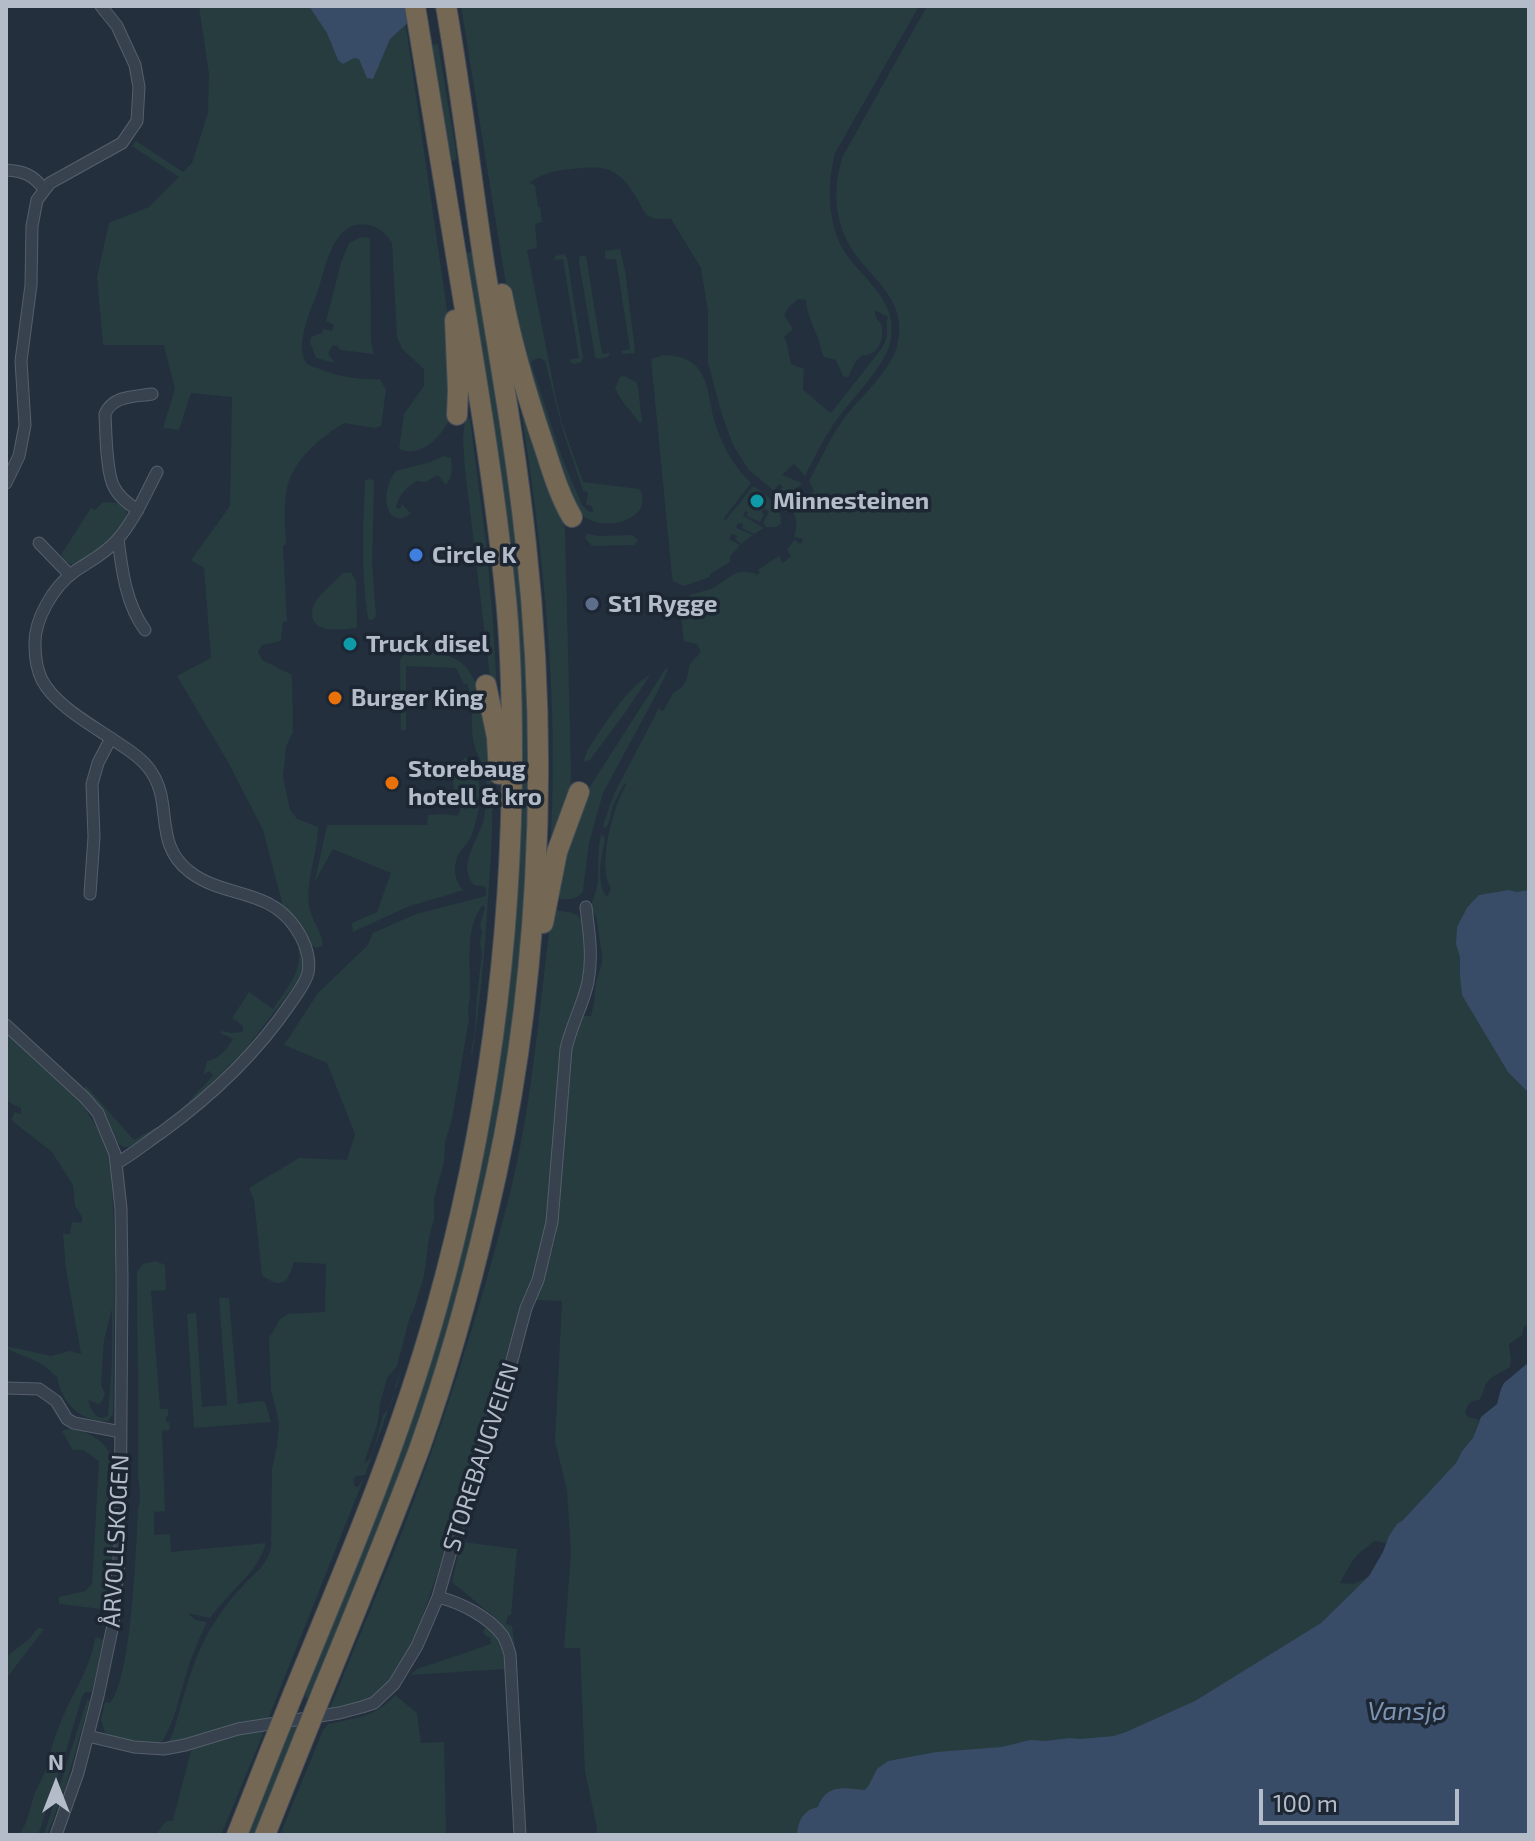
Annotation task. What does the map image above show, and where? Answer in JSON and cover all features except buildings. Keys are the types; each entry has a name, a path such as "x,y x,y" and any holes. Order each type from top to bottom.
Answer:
{"highway":[{"path":"237,1835 374,1498 436,1312 472,1161 501,980 512,805 512,713 505,590 486,433 415,6"},
{"path":"265,1835 399,1502 452,1349 499,1161 525,991 534,888 538,736 526,548 446,6"},
{"path":"480,235 495,261 519,369 552,470 572,517"},
{"path":"457,415 454,313 461,284"},
{"path":"486,685 497,737 499,765 499,874 508,892"},
{"path":"525,991 538,970 557,852 579,792"}],"street":[{"path":"6,483 19,456 25,425 21,361 31,285 32,226 37,200 44,189 63,174 122,143 137,121 139,87 135,65 117,26 101,6"},
{"path":"6,170 31,175 44,189"},
{"path":"138,510 124,501 114,489 110,476 105,414 109,404 116,400 152,394"},
{"path":"117,1163 176,1122 228,1076 284,1013 305,981 309,969 305,944 283,913 251,895 201,879 181,864 167,838 160,791 153,773 136,755 76,715 40,677 34,643 36,625 49,602 70,575 118,539 138,510 157,472"},
{"path":"118,539 130,604 145,630"},
{"path":"39,543 70,575"},
{"path":"90,894 94,837 92,784 98,763 111,738"},
{"name":"STOREBAUGVEIEN","path":"88,1736 134,1747 164,1749 238,1729 339,1713 374,1703 394,1684 407,1665 438,1597 467,1495 500,1405 549,1238 566,1049 588,981 590,964 586,907"},
{"name":"ÅRVOLLSKOGEN","path":"6,1025 98,1113 117,1163 122,1264 121,1432 119,1557 113,1625 78,1773 56,1835"},
{"name":"ÅRVOLLSKOGEN","path":"6,1388 39,1389 56,1401 67,1419 74,1423 121,1432"},
{"path":"438,1597 455,1602 490,1624 504,1637 510,1654 520,1835"}],"green space":[{"path":"199,6 327,6 405,20 451,337 450,418 430,444 415,451 399,449 404,414 424,386 424,369 402,349 397,337 392,243 382,231 369,225 347,228 328,257 305,325 303,356 310,366 334,374 380,379 386,390 381,426 375,428 344,423 317,442 295,468 285,501 286,544 283,546 287,621 283,622 281,641 262,645 258,651 262,660 292,675 293,732 286,747 283,777 290,810 297,819 318,827 309,900 311,915 322,942 322,946 317,948 312,946 283,906 263,830 228,762 177,676 211,658 204,568 191,560 230,506 232,397 191,393 179,430 163,428 175,389 164,345 103,345 97,277 109,223 149,207 179,177 132,146 136,141 183,172 192,163 208,113 209,74"},
{"path":"461,6 919,6 835,153 831,178 830,205 835,231 846,254 886,305 892,329 890,343 875,372 829,432 805,476 794,464 782,475 802,483 797,488 777,492 783,487 779,484 774,491 748,469 733,445 708,363 708,311 701,268 671,219 655,219 647,215 618,175 603,168 583,168 550,173 530,182 535,186 542,222 535,224 537,248 527,250 562,423 583,482 640,489 643,498 641,506 630,518 604,523 579,513 546,430 507,291","holes":["798,299 806,300 824,357 836,360 843,376 848,378 858,359 874,352 880,345 882,327 875,310 888,317 887,337 882,348 831,413 803,390 804,369 791,364 784,337 793,329 784,315","540,358 545,361 564,434 583,490 588,493 586,505 591,505 594,513 582,505 562,458 531,363"]},
{"path":"927,6 1529,6 1529,1325 1524,1326 1522,1335 1509,1344 1510,1367 1489,1380 1479,1400 1468,1406 1465,1414 1479,1420 1473,1438 1456,1463 1397,1524 1386,1543 1375,1541 1351,1564 1340,1583 1353,1584 1367,1578 1321,1623 1324,1644 1215,1702 829,1835 597,1835 585,1771 580,1648 564,1648 571,1551 567,1490 555,1441 562,1301 536,1300 556,1236 570,1045 580,1020 591,1016 602,963 596,916 591,913 598,881 601,834 605,838 600,876 607,897 611,888 605,865 608,836 627,783 613,805 605,828 604,822 614,794 659,708 664,710 673,693 681,688 690,664 701,652 697,644 684,641 681,617 691,615 692,609 680,608 679,602 711,589 737,573 756,575 760,573 758,570 779,556 783,563 791,556 787,550 794,540 801,544 803,539 794,537 795,516 785,499 814,491 809,481 833,436 887,366 897,347 898,317 894,305 853,251 842,229 837,205 837,180 843,156"},
{"path":"438,44 457,158 454,161 451,160 432,50 433,45"},
{"path":"361,237 370,238 371,342 374,354 340,350 336,345 328,354 335,363 316,358 311,337 322,333 323,329 332,331 334,325 326,321 341,263 349,243"},
{"path":"620,249 635,351 623,354 621,351 630,349 616,259 605,259 605,251"},
{"path":"473,252 515,537 528,709 526,870 511,1032 483,1192 443,1348 397,1479 308,1698 305,1697 307,1687 360,1557 438,1340 493,1103 509,983 520,842 522,747 517,615 505,503 466,253"},
{"path":"564,254 583,358 581,362 573,364 571,359 579,358 563,259 554,260 556,256"},
{"path":"580,256 586,256 602,354 610,353 608,357 595,357"},
{"path":"664,355 687,360 699,370 706,384 721,440 751,483 724,518 725,521 753,486 773,502 781,517 781,524 766,527 763,523 769,512 765,508 761,511 764,514 760,522 747,516 748,512 745,511 743,516 764,528 754,534 738,523 736,528 753,535 741,544 732,534 729,539 740,545 730,557 730,562 710,577 684,586 673,581 672,576 651,359"},
{"path":"620,377 636,382 638,387 640,423 615,389"},
{"path":"519,397 565,529 571,774 570,790 550,853 553,796 551,681 542,567"},
{"path":"465,418 470,419 486,542 497,694 490,678 465,469"},
{"path":"444,456 451,458 452,466 446,485 438,475 425,482 416,481 403,493 396,508 400,509 402,504 411,514 400,519 392,516 386,496 396,471"},
{"path":"372,479 372,564 376,616 373,620 368,619 363,550 365,480"},
{"path":"102,503 121,504 126,510 121,528 90,556 77,564 68,562 61,555 91,508 95,510"},
{"path":"587,534 632,535 638,540 634,545 592,546 585,538"},
{"path":"343,573 351,573 356,581 356,628 323,628 314,621 313,606"},
{"path":"427,652 459,661 469,671 477,687 490,764 491,852 484,958 472,1056 482,954 480,925 483,905 471,935 469,1019 452,1119 445,1142 444,1162 434,1198 434,1219 424,1276 397,1366 387,1378 378,1422 364,1463 373,1452 383,1415 388,1410 365,1475 356,1476 353,1480 355,1487 358,1487 364,1478 268,1719 168,1742 208,1633 232,1598 262,1566 271,1549 272,1469 279,1422 271,1390 269,1338 280,1319 288,1314 325,1312 326,1264 294,1262 289,1275 279,1283 262,1275 254,1200 249,1188 299,1158 347,1160 355,1134 327,1063 284,1045 318,993 367,946 373,933 416,914 486,896 486,887 474,885 467,870 484,815 487,794 483,766 472,731 469,690 456,668 406,666 406,730 401,730 400,660 405,653"},
{"path":"666,668 658,691 603,793 589,843 583,891 574,898 554,898 575,821 591,785"},
{"path":"650,675 590,760 585,762 587,751 616,709 633,688"},
{"path":"465,757 476,773 480,794 472,834 455,864 456,879 464,890 407,907 353,932 352,923 377,912 391,873 333,849 315,881 327,825 427,825 428,815 457,816 462,803 453,780"},
{"path":"552,910 577,915 582,921 586,930 587,952 581,994 563,1041 546,1230 538,1266 519,1312 507,1358 496,1380 498,1393 487,1424 479,1435 451,1534 415,1638 392,1679 374,1698 329,1711 432,1450 498,1239 524,1126"},
{"path":"298,948 302,948 304,970 293,988 244,1051 189,1102 213,1075 209,1071 203,1075 207,1061 222,1053 233,1039 220,1033 243,1032 243,1026 232,1018 249,992 273,1009 296,972"},
{"path":"6,1033 79,1100 97,1127 109,1154 115,1255 113,1414 108,1421 89,1418 74,1409 63,1394 57,1376 38,1362 6,1348 51,1356 69,1351 81,1354 63,1234 70,1234 72,1222 82,1223 82,1217 75,1206 73,1185 52,1152 11,1120 15,1112 21,1114 21,1108 6,1101","holes":["112,1309 108,1416 100,1417 92,1411 88,1400 99,1404 105,1394 101,1385 104,1340"]},
{"path":"86,1086 134,1140 158,1126 137,1143 123,1147 118,1143 106,1116 84,1088"},
{"path":"156,1261 165,1265 166,1290 151,1291 160,1409 168,1409 166,1421 170,1430 162,1431 165,1511 154,1512 154,1535 170,1534 171,1552 266,1543 250,1573 210,1618 188,1613 195,1620 207,1622 167,1732 162,1742 148,1743 105,1733 101,1720 105,1702 110,1703 123,1667 134,1580 140,1498 137,1272 143,1264"},
{"path":"219,1298 229,1298 238,1404 265,1402 271,1422 194,1428 187,1314 196,1313 202,1407 227,1405"},
{"path":"69,1429 97,1439 107,1449 113,1463 113,1544 108,1605 101,1609 59,1604 59,1597 85,1591 92,1584 99,1461 83,1450 73,1450 62,1431"},
{"path":"463,1542 517,1549 511,1615 508,1615 506,1624 512,1626 515,1649 504,1627 452,1582"},
{"path":"487,1627 501,1646 505,1669 410,1675 417,1669 491,1644 491,1639 483,1630"},
{"path":"38,1628 44,1629 6,1679 6,1657"},
{"path":"97,1637 103,1640 92,1692 85,1692 82,1697 38,1835 19,1835 46,1770 53,1742"},
{"path":"395,1695 417,1713 421,1743 444,1742 446,1835 280,1835 323,1730 328,1724 373,1712"},
{"path":"87,1700 90,1700 66,1785 47,1835 44,1835"},
{"path":"291,1725 298,1725 254,1835 246,1835"},
{"path":"265,1729 221,1835 156,1835 165,1822 173,1820 192,1747"}],"water":[{"path":"309,6 426,6 390,39 373,79 367,78 359,59 354,58 343,64 338,60 327,33"},
{"path":"1529,890 1529,1093 1508,1072 1462,995 1460,957 1456,944 1457,927 1473,901 1479,895"},
{"name":"Vansjø","path":"1529,1362 1529,1835 797,1833 803,1816 818,1807 826,1794 837,1789 865,1790 877,1769 888,1761 936,1752 1002,1747 1030,1740 1114,1736 1195,1701 1321,1623 1369,1576 1397,1524 1456,1463 1473,1438 1481,1417 1497,1404 1504,1383"}],"place":[{"name":"Minnesteinen","path":"757,501"},
{"name":"Circle K","path":"416,555"},
{"name":"St1 Rygge","path":"592,604"},
{"name":"Truck disel","path":"350,644"},
{"name":"Burger King","path":"335,698"},
{"name":"Storebaug hotell & kro","path":"392,783"}]}
